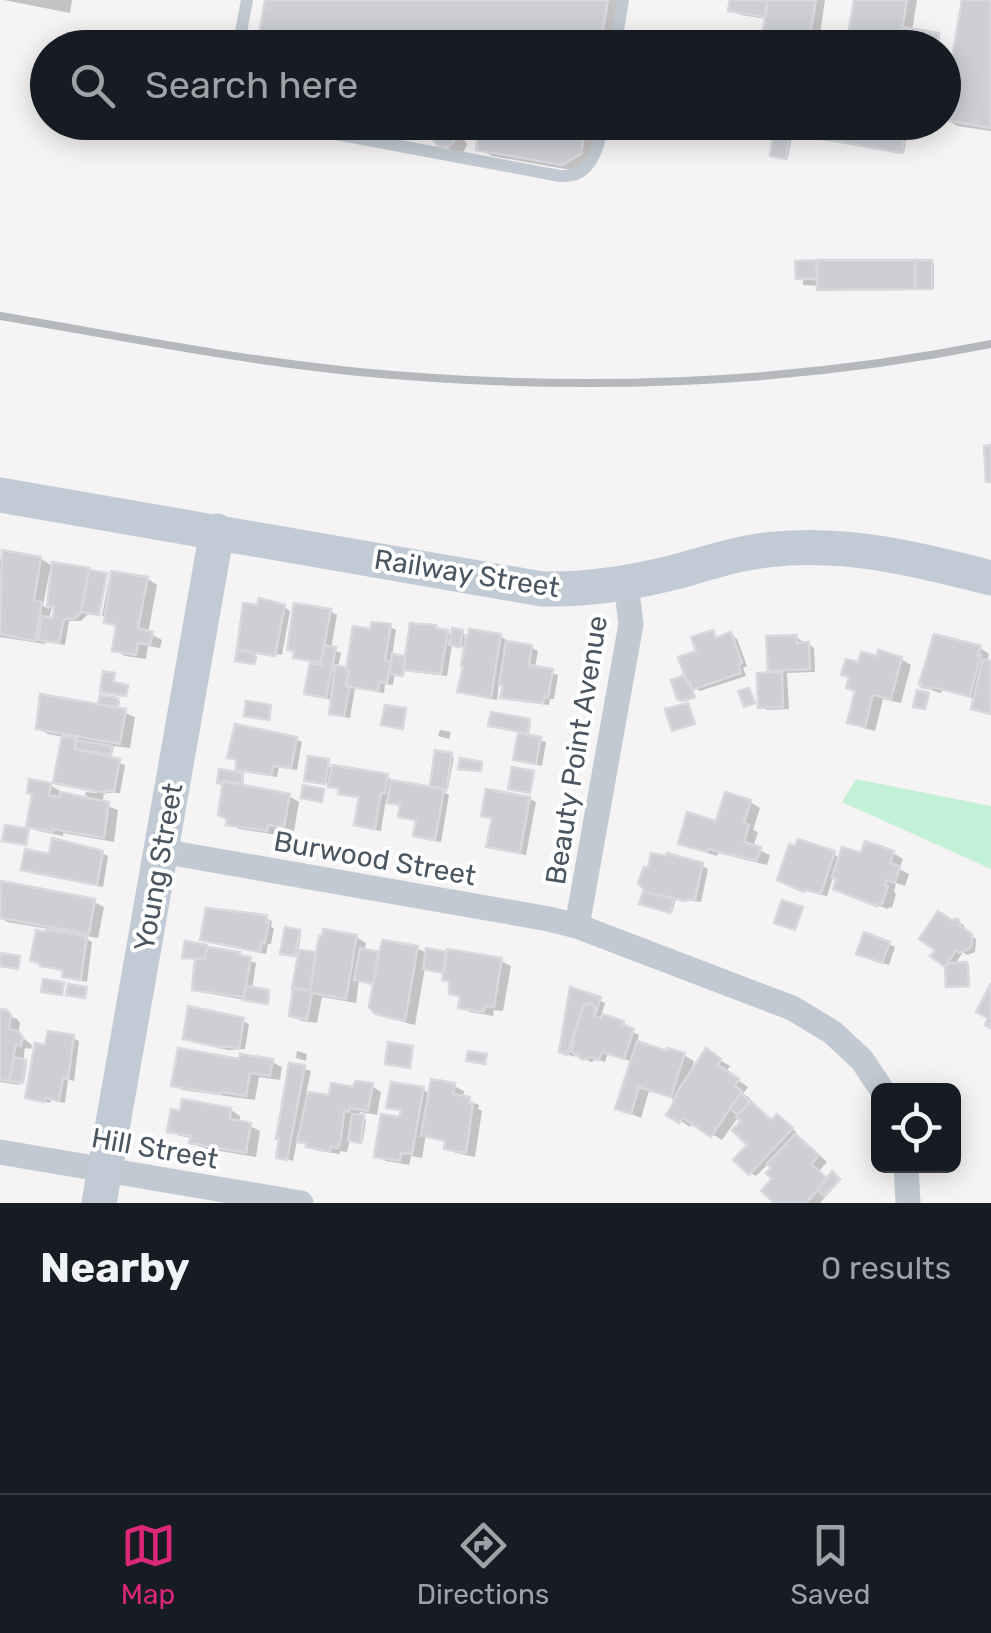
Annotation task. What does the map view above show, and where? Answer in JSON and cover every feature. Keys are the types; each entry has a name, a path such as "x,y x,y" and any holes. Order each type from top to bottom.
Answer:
{"street":[{"name":"Railway Street","path":"0,494 542,588 584,589 775,549 825,547 878,552 991,578"},
{"name":"Young Street","path":"102,1186 216,531"},
{"name":"Beauty Point Avenue","path":"577,926 631,624 626,582"},
{"name":"Burwood Street","path":"162,850 577,926 792,1008 832,1032 862,1060 877,1083"},
{"name":"Hill Street","path":"0,1152 102,1186 300,1203"},
{"path":"906,1173 908,1203"}],"lane":[{"path":"241,30 247,0"},
{"path":"618,30 623,0"},
{"path":"368,140 560,176 575,175 585,168 599,140"}],"green space":[{"path":"856,779 991,806 991,869 842,802"}],"building":[{"path":"265,0 608,0 603,30 260,30"},
{"path":"730,0 768,0 765,17 728,11"},
{"path":"768,0 816,0 811,30 763,30"},
{"path":"854,0 907,0 902,30 849,30"},
{"path":"962,0 991,0 991,128 961,123 961,30 957,30"},
{"path":"434,140 454,140 444,147"},
{"path":"478,140 583,140 581,154 562,165 476,150"},
{"path":"773,140 789,140 786,159 770,156"},
{"path":"828,140 904,140 902,153"},
{"path":"817,260 817,279 796,279 795,261"},
{"path":"817,260 915,260 915,289 817,290"},
{"path":"915,260 932,260 932,289 915,289"},
{"path":"991,445 991,482 986,482 984,446"},
{"path":"2,550 41,557 34,601 42,602 35,641 0,634"},
{"path":"52,562 89,568 81,612 74,619 64,619 59,643 38,640 42,616 53,618 54,607 47,606"},
{"path":"89,570 107,573 99,615 81,612"},
{"path":"111,571 148,577 138,628 153,632 150,645 138,643 136,655 112,651 116,625 104,623"},
{"path":"259,598 285,605 275,656 237,650 243,603 257,605"},
{"path":"294,603 331,609 321,662 293,658 294,651 287,650"},
{"path":"372,622 391,624 385,661 391,662 387,683 379,682 378,691 346,686 353,626 370,629"},
{"path":"410,623 448,630 441,674 403,670"},
{"path":"452,628 463,630 460,647 449,645"},
{"path":"469,629 501,634 491,698 457,692"},
{"path":"713,630 716,638 731,632 742,663 738,665 741,673 692,690 678,657 696,651 691,637"},
{"path":"934,634 981,646 970,696 919,684"},
{"path":"797,635 797,643 809,642 810,669 768,671 766,636"},
{"path":"506,641 532,645 529,665 553,669 548,698 544,697 543,703 500,698"},
{"path":"324,645 336,647 326,698 304,694 310,663 321,665"},
{"path":"237,650 255,653 254,664 235,661"},
{"path":"878,650 902,657 891,699 873,695 865,727 847,723 855,691 846,688 849,677 841,675 846,659 858,662 861,652 877,656"},
{"path":"392,654 405,658 402,676 389,674"},
{"path":"983,659 991,661 991,714 971,709"},
{"path":"335,665 349,671 344,716 329,714"},
{"path":"103,671 115,673 113,682 128,685 126,696 100,692"},
{"path":"782,672 783,707 758,708 757,673"},
{"path":"684,675 695,697 682,701 677,699 671,680"},
{"path":"749,688 755,703 744,707 738,691"},
{"path":"917,690 929,693 925,709 913,707"},
{"path":"40,694 126,709 120,744 36,729"},
{"path":"100,695 118,698 117,707 98,704"},
{"path":"246,701 271,705 269,720 244,716"},
{"path":"688,703 695,724 672,731 665,709"},
{"path":"385,705 406,708 403,729 381,725"},
{"path":"491,712 530,719 527,733 488,726"},
{"path":"235,724 297,737 291,768 273,766 271,775 236,770 236,759 227,758"},
{"path":"518,733 541,737 536,764 513,760"},
{"path":"62,736 76,738 75,749 120,759 114,792 53,783"},
{"path":"76,740 112,746 111,755 75,749"},
{"path":"435,750 452,753 446,791 430,786"},
{"path":"308,756 329,759 325,784 304,781"},
{"path":"460,758 482,762 481,771 458,769"},
{"path":"332,765 388,774 375,829 354,825 359,797 338,794 339,788 328,787"},
{"path":"512,767 534,771 530,793 508,789"},
{"path":"219,769 243,773 242,784 217,783"},
{"path":"29,779 51,783 49,795 59,797 60,792 109,802 104,838 26,827 32,794 27,793"},
{"path":"391,780 444,789 435,840 413,836 416,820 398,817 400,805 387,803"},
{"path":"223,781 290,794 284,827 268,825 267,831 226,825 227,819 218,815"},
{"path":"303,785 324,789 322,802 301,798"},
{"path":"486,789 530,797 520,853 486,847 492,818 481,816"},
{"path":"725,792 751,800 744,823 749,825 744,842 761,847 757,861 678,844 687,812 716,821"},
{"path":"5,825 29,829 26,845 2,841"},
{"path":"52,838 103,851 97,885 21,870 25,849 49,854"},
{"path":"798,839 835,851 821,894 805,889 804,892 777,880 789,844 795,846"},
{"path":"865,841 894,851 890,863 900,866 895,883 886,880 882,904 877,906 833,889 836,879 832,877 842,847 861,853"},
{"path":"651,853 667,853 703,863 695,900 643,892 638,883 644,867 648,868"},
{"path":"1,881 95,899 89,934 0,918"},
{"path":"643,892 674,898 670,913 639,904"},
{"path":"782,900 803,907 795,930 774,923"},
{"path":"206,908 267,915 269,922 260,952 200,940"},
{"path":"938,911 951,920 958,919 960,926 972,934 969,949 959,953 956,950 945,967 930,956 935,950 919,939"},
{"path":"285,927 300,930 295,956 280,954"},
{"path":"323,929 357,935 346,999 312,993 307,1020 289,1016 293,988 310,990"},
{"path":"36,930 87,936 81,980 62,977 63,970 30,961"},
{"path":"864,932 890,942 882,963 856,954"},
{"path":"383,940 418,946 405,1021 375,1014 369,1007"},
{"path":"185,941 207,945 204,959 182,958"},
{"path":"208,947 251,957 244,997 192,990 195,958 204,959"},
{"path":"360,948 379,952 373,984 354,980"},
{"path":"426,948 447,952 443,973 423,969"},
{"path":"447,949 502,958 494,1007 485,1006 483,1012 458,1008 460,996 449,994 449,981 442,980"},
{"path":"299,950 316,952 310,990 292,988"},
{"path":"0,953 20,956 18,969 0,966"},
{"path":"967,962 969,986 946,987 948,963"},
{"path":"43,979 64,982 62,995 41,992"},
{"path":"991,983 991,1028 985,1025 988,1018 976,1012"},
{"path":"68,984 87,987 85,998 66,995"},
{"path":"246,986 269,990 267,1004 243,1000"},
{"path":"570,987 601,997 596,1012 593,1004 583,1007 567,1055 559,1052"},
{"path":"590,1003 596,1008 594,1016 601,1018 602,1014 624,1021 623,1025 634,1029 624,1059 602,1052 599,1060 583,1060 571,1051 583,1007"},
{"path":"188,1006 244,1018 239,1048 183,1039"},
{"path":"0,1009 11,1016 9,1029 23,1037 21,1046 16,1044 9,1081 0,1080"},
{"path":"48,1031 74,1035 68,1079 63,1078 59,1101 45,1098 44,1102 25,1098 35,1043 45,1045"},
{"path":"637,1041 685,1053 671,1097 639,1087 631,1114 615,1109"},
{"path":"388,1042 413,1046 410,1068 385,1064"},
{"path":"178,1048 239,1059 240,1054 273,1059 270,1076 250,1073 246,1096 171,1086"},
{"path":"706,1048 721,1059 718,1065 739,1079 735,1086 742,1091 711,1137 683,1118 679,1123 666,1115"},
{"path":"468,1051 487,1054 485,1064 466,1061"},
{"path":"14,1057 26,1060 22,1083 9,1081"},
{"path":"289,1063 305,1065 287,1160 276,1158 276,1139"},
{"path":"431,1079 455,1083 453,1094 470,1097 469,1102 473,1103 466,1153 444,1149 445,1141 421,1135"},
{"path":"355,1081 373,1083 368,1111 344,1111 338,1148 331,1147 330,1151 297,1142 308,1092 329,1095 331,1083 353,1087"},
{"path":"391,1082 424,1087 412,1154 401,1153 400,1161 374,1157 381,1114 399,1117 401,1110 386,1108"},
{"path":"741,1093 750,1102 738,1115 730,1108"},
{"path":"182,1099 231,1108 230,1119 251,1123 246,1153 189,1143 191,1136 167,1132 171,1109 180,1111"},
{"path":"751,1101 771,1120 777,1114 793,1128 749,1175 733,1160 747,1145 732,1130 741,1121 736,1117"},
{"path":"352,1114 364,1115 361,1143 348,1141"},
{"path":"795,1134 819,1155 811,1164 828,1179 806,1203 774,1203 761,1191 772,1179 766,1173 771,1168 767,1164"},
{"path":"832,1171 840,1179 824,1196 818,1190"}],"railway":[{"path":"0,316 314,367 517,382 755,377 913,358 991,344"}]}
